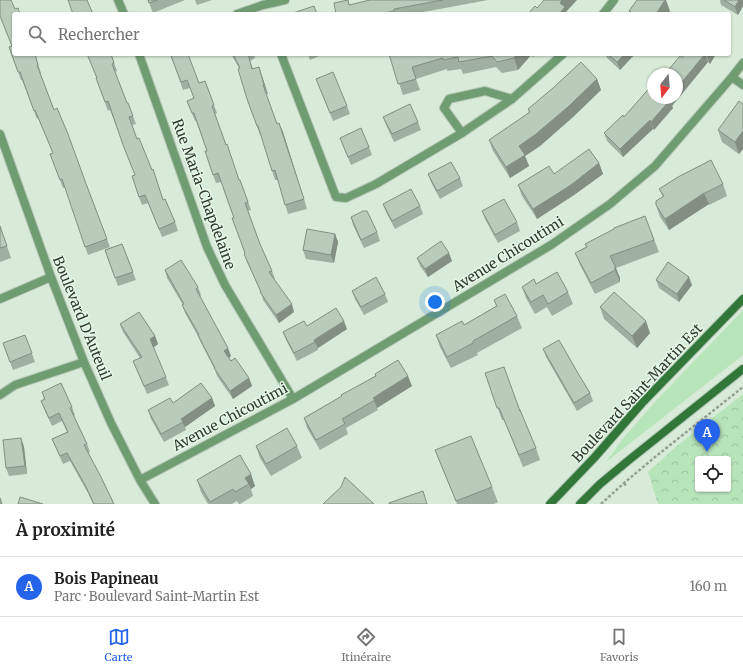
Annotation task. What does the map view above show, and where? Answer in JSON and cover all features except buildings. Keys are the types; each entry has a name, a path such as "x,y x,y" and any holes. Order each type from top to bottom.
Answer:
{"main road":[{"name":"Boulevard Saint-Martin Est","path":"550,504 594,458 642,403 743,300"},
{"path":"580,504 600,484 743,369"}],"street":[{"path":"118,0 123,12"},
{"path":"243,12 263,5 285,0"},
{"path":"605,12 614,0"},
{"path":"263,5 265,12"},
{"name":"Rue Maria-Chapdelaine","path":"140,56 207,247 224,286 293,399"},
{"path":"282,56 336,197 346,198 376,184 462,133 512,99 560,56"},
{"name":"Avenue Chicoutimi","path":"140,480 293,399 551,245 610,204 655,166 743,63"},
{"path":"732,77 743,85"},
{"path":"462,133 444,108 449,100 485,91 512,99"},
{"name":"Boulevard D'Auteuil","path":"0,134 51,277 84,362 111,423 140,480 155,504"},
{"path":"0,299 51,277"},
{"path":"0,395 15,385 84,362"}],"path":[{"path":"601,504 655,457 743,387"},
{"path":"624,483 628,486"}],"green space":[{"path":"743,310 743,355 606,462 625,436 655,402"},
{"path":"743,394 743,504 658,504 648,472 678,445"}],"place":[{"name":"Bois Papineau","path":"707,452"}]}
